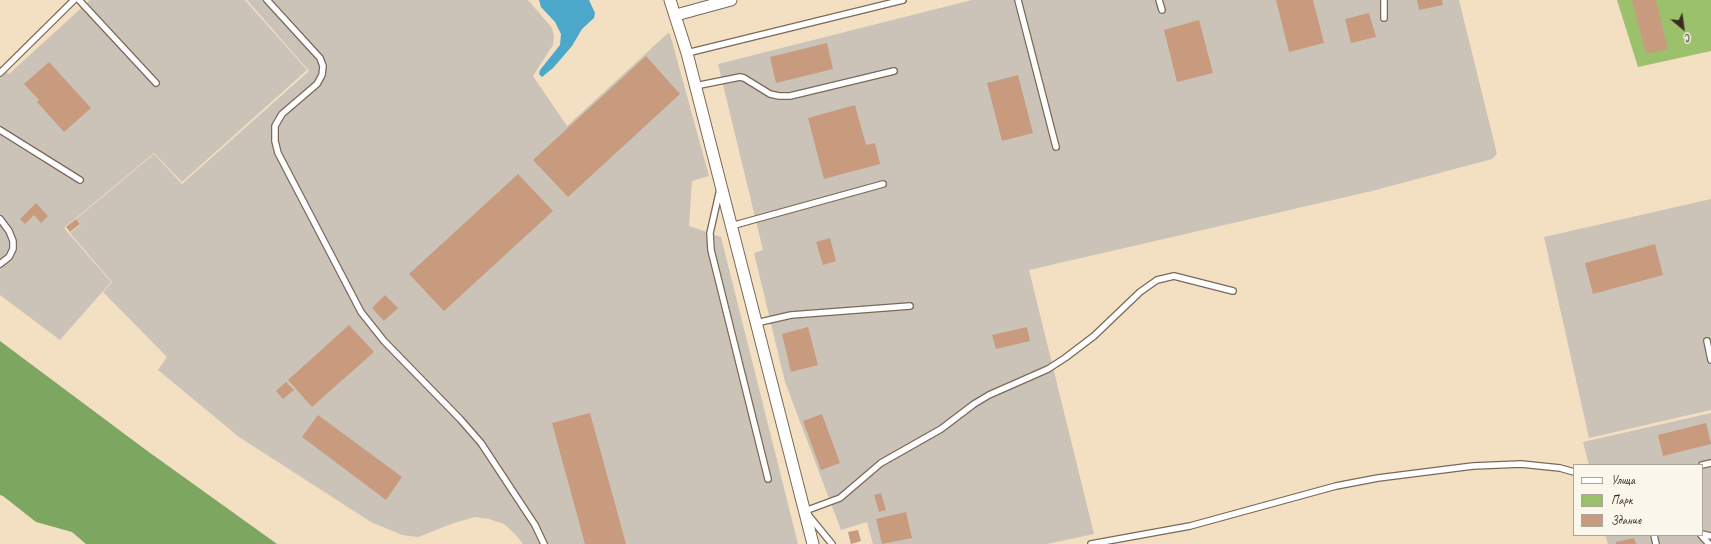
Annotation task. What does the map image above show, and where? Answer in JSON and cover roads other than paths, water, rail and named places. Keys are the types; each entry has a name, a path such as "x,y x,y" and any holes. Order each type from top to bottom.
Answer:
{"street":[{"path":"670,0 676,14 687,53 813,544"},
{"path":"676,14 707,4 731,0"}],"lane":[{"path":"0,73 74,0"},
{"path":"79,0 156,83"},
{"path":"267,0 320,58 323,66 322,75 316,84 282,114 275,126 275,141 278,153 361,312 384,341 460,419 481,443 535,525 544,544"},
{"path":"687,53 903,0"},
{"path":"1018,0 1056,148"},
{"path":"1160,0 1162,10"},
{"path":"1384,0 1384,18"},
{"path":"695,86 740,77 770,94 790,96 894,72"},
{"path":"0,130 80,180"},
{"path":"731,226 883,184"},
{"path":"721,185 710,233 711,250 768,480"},
{"path":"0,219 9,231 13,241 13,249 9,257 0,264"},
{"path":"832,544 805,511 840,498 881,463 941,429 974,404 989,395 1048,369 1065,358 1094,336 1140,292 1157,280 1174,276 1233,291"},
{"path":"756,322 791,314 910,306"},
{"path":"1707,341 1711,360"},
{"path":"1091,544 1190,526 1336,486 1378,478 1473,466 1522,464 1548,466 1573,472"},
{"path":"1702,536 1710,544"}],"water":[{"path":"539,0 589,0 595,13 594,18 582,29 572,46 553,68 542,77 539,74 540,70 560,45 561,34 555,22 541,7"}]}
